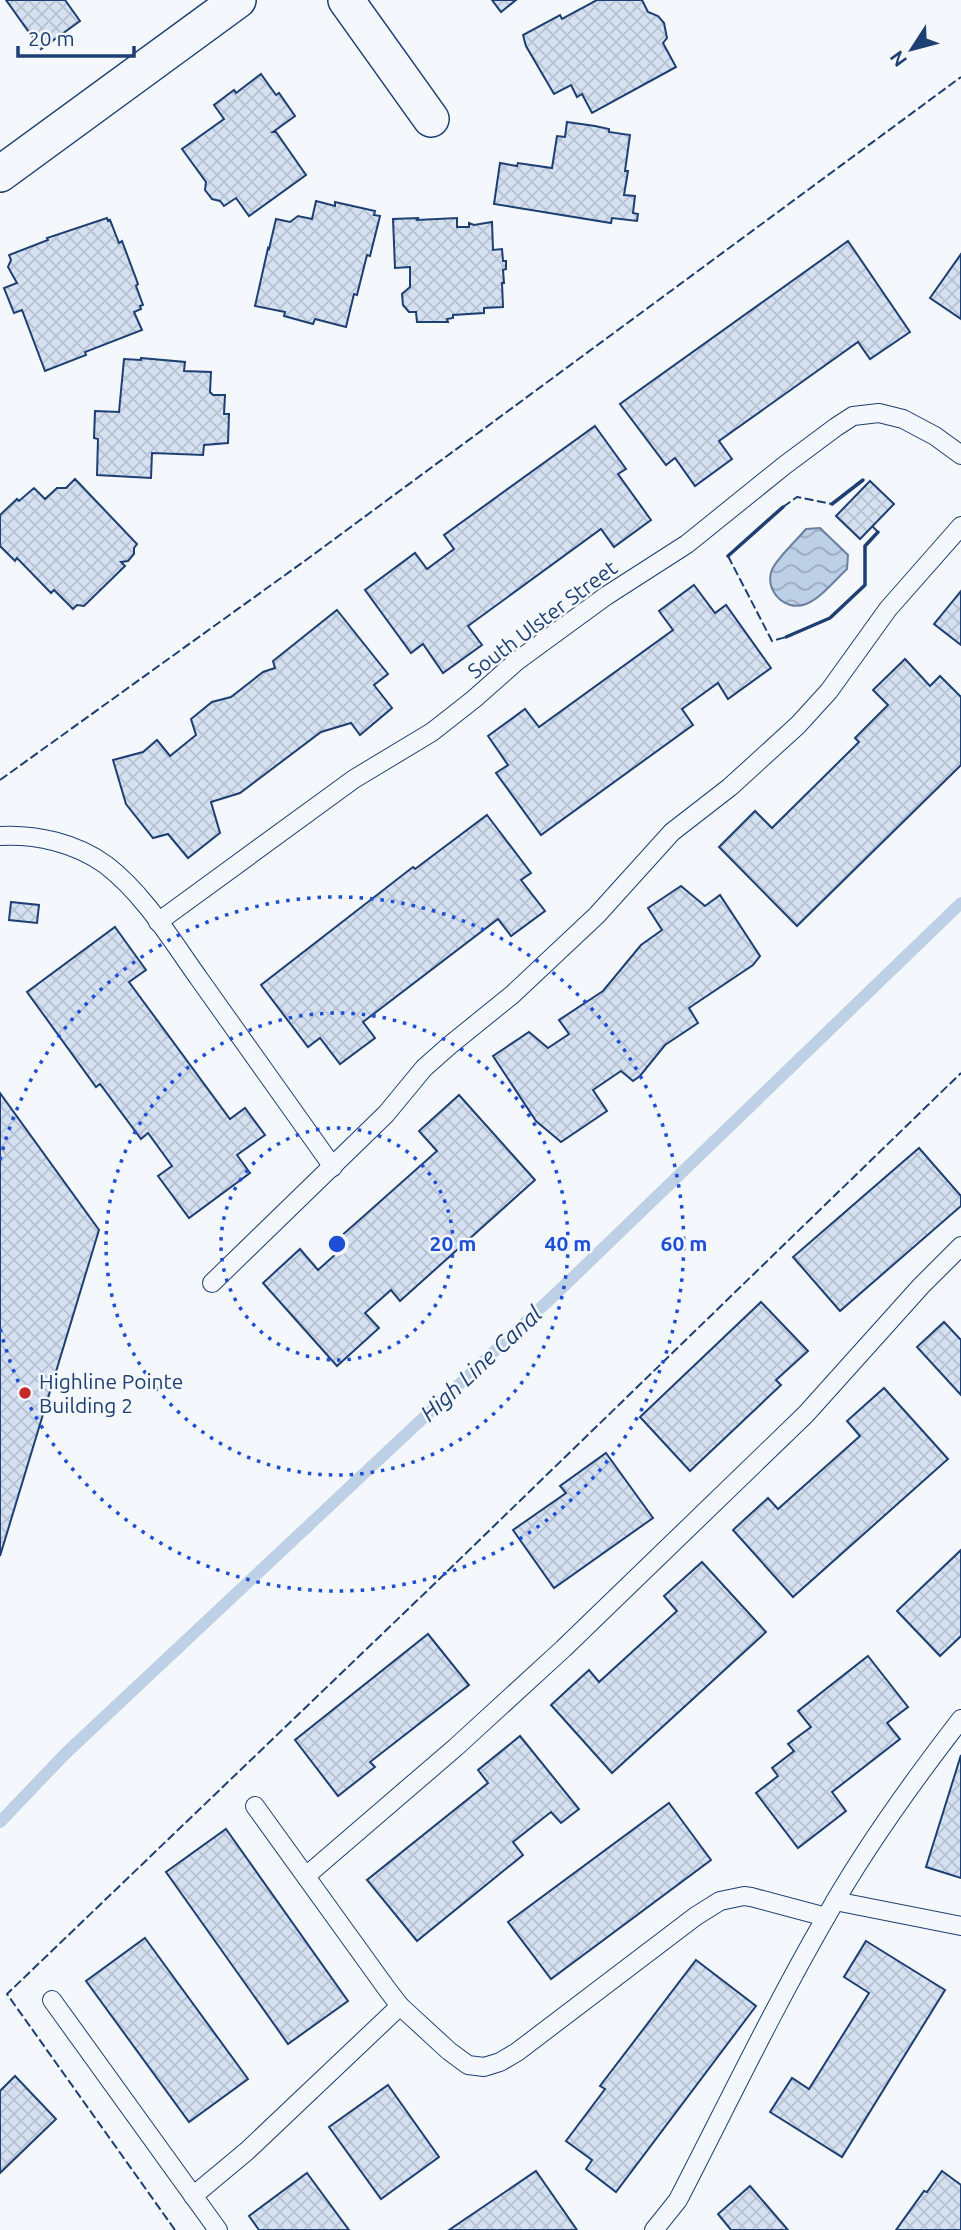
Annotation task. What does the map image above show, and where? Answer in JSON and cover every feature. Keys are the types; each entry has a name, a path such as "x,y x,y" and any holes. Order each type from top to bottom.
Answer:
{"street":[{"path":"0,174 238,0"},
{"path":"346,0 431,119"}],"lane":[{"name":"South Ulster Street","path":"158,922 355,779 432,732 517,661 606,596 687,544 785,465 853,416 879,413 904,419 935,436 961,455"},
{"path":"212,1283 386,1114 424,1069 513,995 597,915 673,832 730,787 798,725 829,691 888,609 961,526"},
{"path":"0,836 37,837 64,844 105,864 122,879 158,922 333,1167"},
{"path":"306,1876 456,1747 563,1649 799,1421 921,1286 961,1246"},
{"path":"654,2230 678,2200 825,1917 894,1812 961,1719"},
{"path":"255,1806 400,2006 468,2065 485,2067 500,2062 531,2042 696,1916 720,1901 751,1897 825,1917"},
{"path":"835,1901 961,1926"},
{"path":"52,2000 218,2230"},
{"path":"193,2196 247,2151 400,2006"}],"water":[{"path":"820,528 848,555 847,569 812,601 797,606 789,605 776,596 772,589 770,582 774,566 806,529"}],"building":[{"path":"6,0 65,0 80,21 41,49"},
{"path":"492,0 516,0 501,12"},
{"path":"597,0 642,0 648,12 658,16 664,23 667,38 663,43 676,67 592,113 582,94 577,97 571,85 554,94 526,46 523,35 560,15 562,19"},
{"path":"261,74 295,116 273,132 276,132 306,175 249,216 236,198 224,206 220,201 212,199 205,190 206,182 182,149 224,119 214,105"},
{"path":"567,122 630,135 624,195 635,196 633,213 638,214 637,221 612,218 611,223 494,204 500,163 552,168 557,136 565,137"},
{"path":"316,201 335,206 335,202 375,211 374,215 380,216 370,256 367,255 346,327 315,319 313,324 284,316 285,312 255,306 276,219 290,222 298,216 312,219"},
{"path":"107,218 119,243 122,241 138,284 136,286 143,305 134,312 142,330 45,371 22,310 14,313 4,288 17,283 8,267 11,260 9,255 48,240 47,238"},
{"path":"418,218 417,220 457,218 457,227 469,227 469,223 474,225 492,222 493,250 502,249 503,261 506,261 502,283 503,307 484,308 484,313 453,315 453,318 447,319 448,322 417,322 416,312 409,312 403,305 402,294 410,287 410,267 395,268 393,219"},
{"path":"848,241 910,332 870,359 858,342 719,441 732,459 695,486 675,458 666,465 620,404"},
{"path":"961,254 961,319 930,298"},
{"path":"124,359 185,362 184,371 211,372 210,392 213,395 225,395 224,414 229,414 228,443 204,445 203,455 152,453 151,478 97,475 98,439 94,438 95,411 119,412"},
{"path":"595,426 626,469 618,474 651,520 614,547 601,529 468,626 482,645 443,673 423,644 411,653 365,590 415,553 427,569 454,549 444,535"},
{"path":"75,479 137,544 128,561 121,562 125,566 84,606 77,605 73,609 54,590 51,593 17,558 15,561 0,546 0,515 34,488 45,499 57,488 66,488"},
{"path":"870,481 894,504 860,539 836,516"},
{"path":"694,585 715,613 726,605 771,668 728,699 718,683 682,709 693,725 541,835 496,773 508,765 488,736 525,709 539,727 673,630 659,611"},
{"path":"961,591 961,645 934,624"},
{"path":"337,610 388,674 374,685 392,708 360,735 351,723 321,732 240,793 211,802 220,833 188,858 168,834 153,838 126,804 113,760 143,752 157,740 170,756 196,735 191,719 212,702 231,697 263,672 275,668 273,661"},
{"path":"905,659 930,686 940,676 961,697 961,765 797,926 719,847 755,811 772,828 859,742 855,738 888,705 873,690"},
{"path":"487,815 531,873 521,880 545,911 511,936 498,919 363,1022 375,1038 340,1064 320,1038 308,1047 261,985 413,867 415,869"},
{"path":"681,886 705,906 720,895 760,956 753,965 689,1008 698,1023 665,1045 640,1076 633,1081 621,1071 593,1090 607,1111 561,1142 536,1121 493,1056 529,1032 548,1048 569,1034 559,1020 603,991 641,945 662,930 648,908"},
{"path":"11,902 39,905 37,923 9,920"},
{"path":"115,927 146,970 129,982 230,1119 245,1108 265,1135 237,1155 250,1173 189,1218 158,1176 172,1166 148,1133 141,1139 100,1084 96,1087 27,992"},
{"name":"Highline Pointe Building 2","path":"0,1093 99,1230 0,1556"},
{"path":"459,1095 535,1180 400,1301 391,1290 365,1313 379,1328 337,1366 263,1283 300,1249 318,1270 337,1253 330,1246 437,1151 419,1131"},
{"path":"919,1148 961,1196 961,1206 840,1311 793,1257"},
{"path":"761,1302 808,1351 776,1380 781,1385 690,1471 640,1417"},
{"path":"944,1322 961,1340 961,1395 917,1347"},
{"path":"884,1388 948,1459 793,1597 733,1530 768,1498 778,1509 860,1436 847,1421"},
{"path":"606,1453 653,1518 554,1588 513,1530 566,1493 560,1486"},
{"path":"961,1550 961,1636 940,1656 897,1611"},
{"path":"702,1562 766,1632 612,1773 551,1705 589,1670 599,1682 677,1611 664,1596"},
{"path":"428,1634 469,1685 370,1762 375,1767 338,1796 295,1740"},
{"path":"868,1656 908,1707 887,1723 900,1739 832,1792 846,1811 798,1848 756,1793 778,1776 772,1768 794,1751 788,1744 811,1727 798,1711"},
{"path":"520,1736 579,1809 561,1823 551,1812 513,1842 523,1855 417,1941 367,1880 488,1783 478,1770"},
{"path":"961,1755 961,1878 926,1867"},
{"path":"669,1803 711,1860 551,1979 508,1922"},
{"path":"226,1829 348,2001 288,2044 166,1872"},
{"path":"145,1938 248,2079 189,2122 86,1981"},
{"path":"866,1941 945,1990 842,2157 770,2112 792,2078 809,2089 869,1993 844,1977"},
{"path":"696,1960 756,2006 616,2192 586,2169 592,2160 566,2141 605,2089 600,2086"},
{"path":"15,2076 56,2119 0,2173 0,2091"},
{"path":"388,2085 439,2157 381,2199 329,2127"},
{"path":"536,2171 577,2230 449,2230"},
{"path":"942,2171 961,2185 961,2230 896,2230 924,2191 927,2192"},
{"path":"307,2173 349,2230 259,2230 249,2216"},
{"path":"750,2186 788,2230 731,2230 718,2214"}],"waterway":[{"name":"High Line Canal","path":"0,1822 65,1754 564,1286 961,903"}],"fence":[{"path":"0,780 306,560 961,77"},
{"path":"783,507 797,497 832,504"},
{"path":"872,526 878,532"},
{"path":"728,556 772,641 786,637"},
{"path":"175,2230 7,1994 961,1073"}],"wall":[{"path":"832,504 863,480"},
{"path":"728,556 783,507"},
{"path":"786,637 830,618 865,585 865,546 878,532"}],"place":[{"name":"Highline Pointe Building 2","path":"25,1393"}]}
